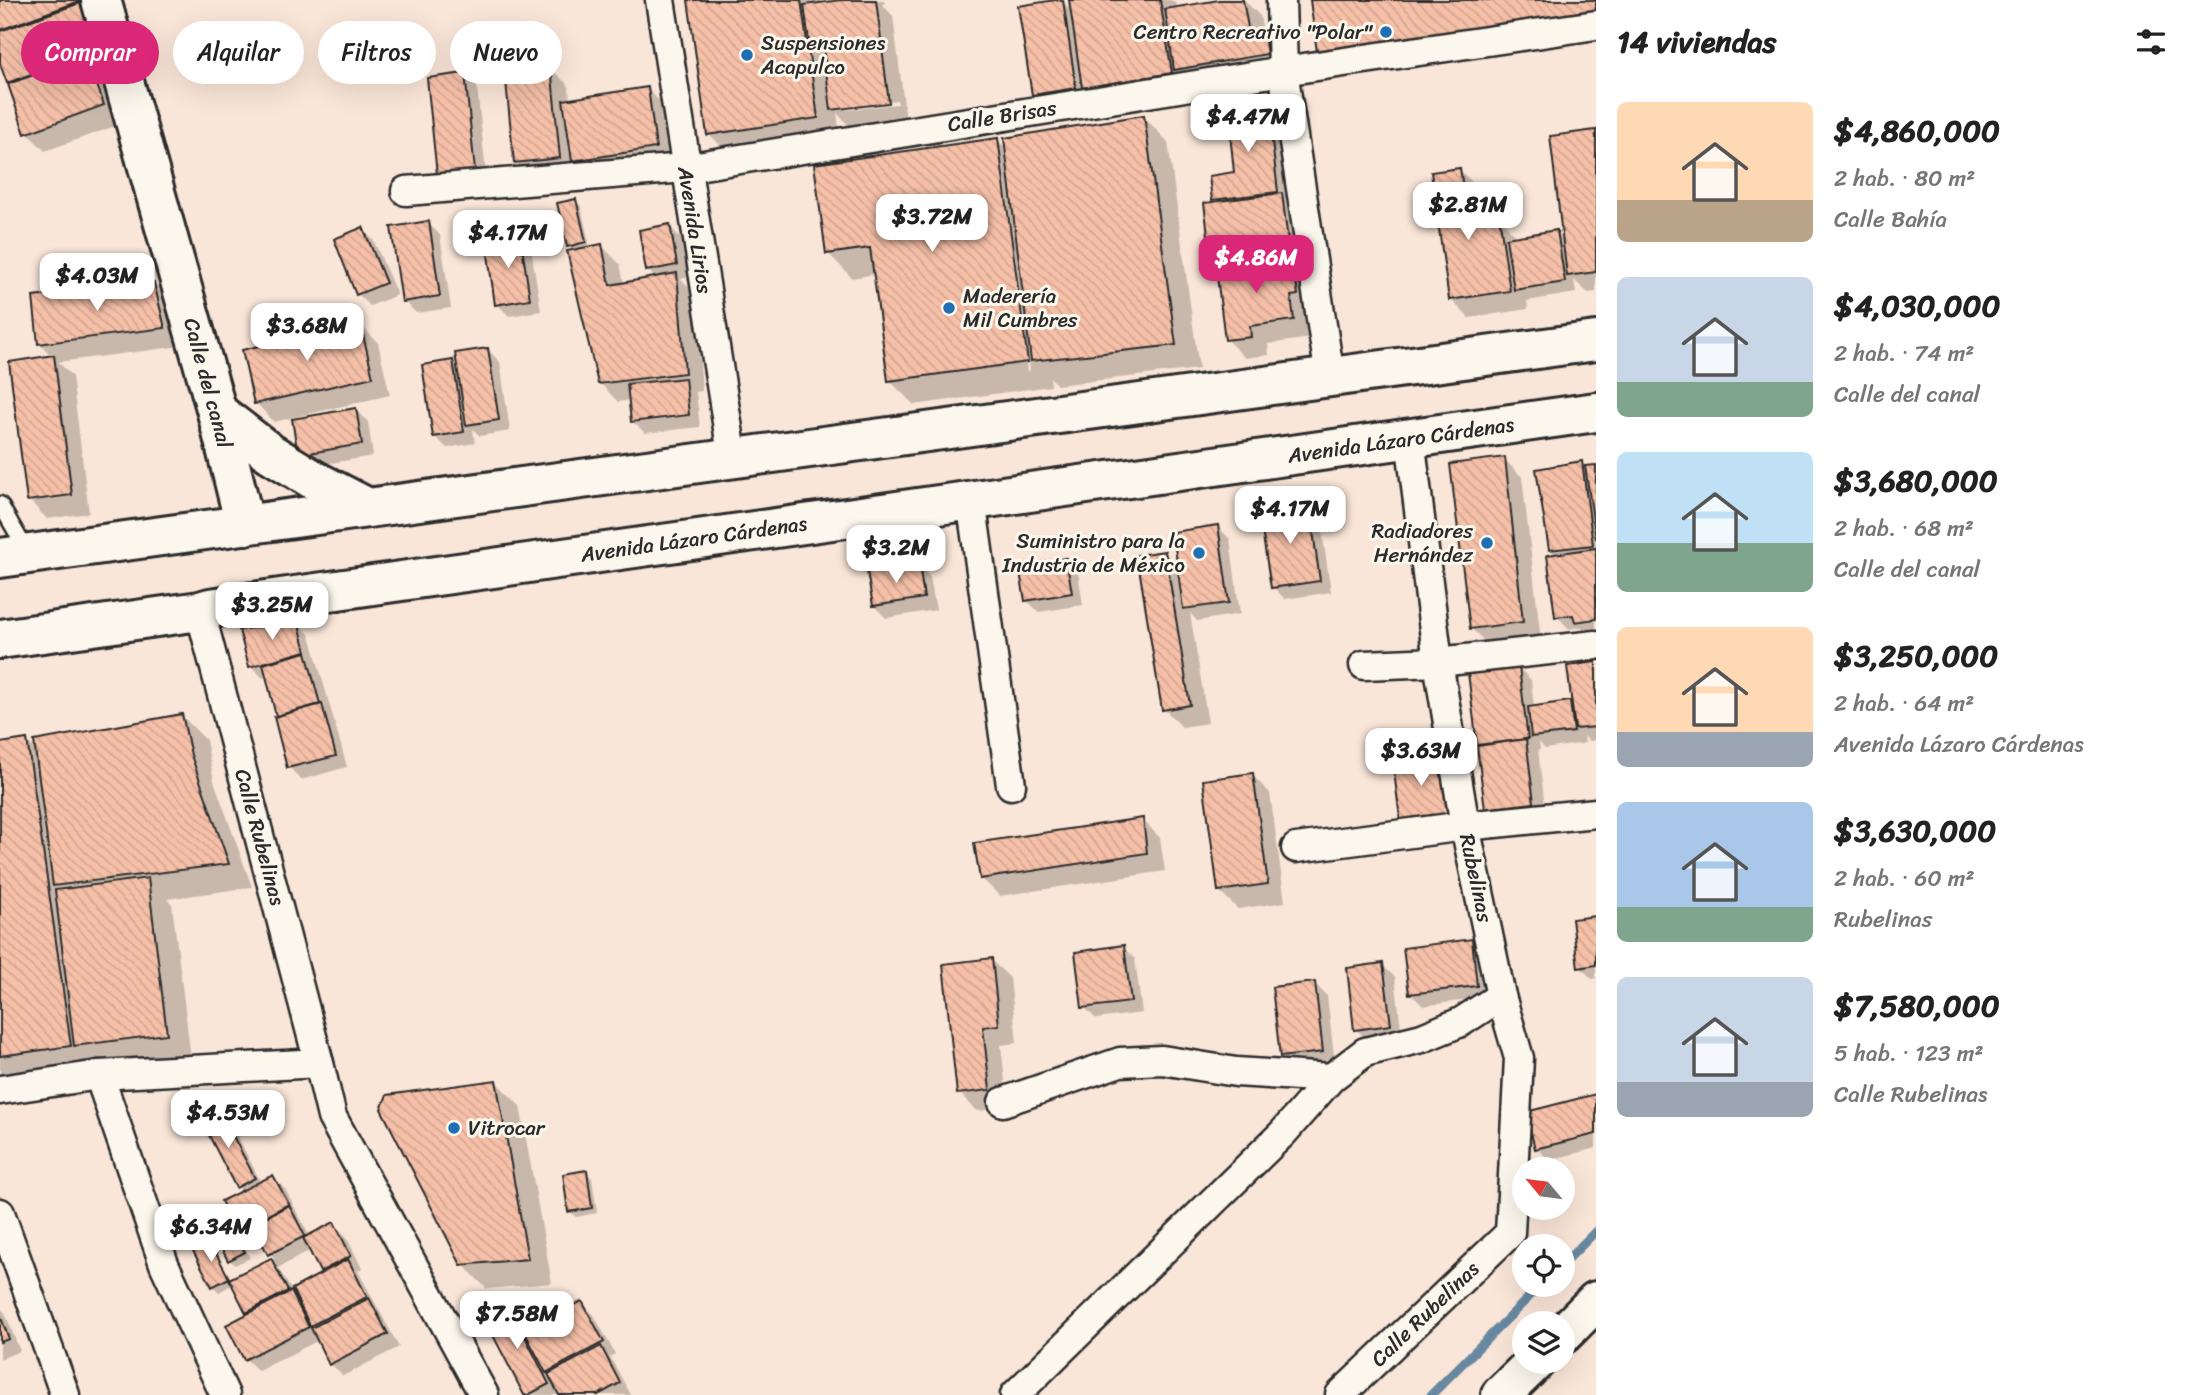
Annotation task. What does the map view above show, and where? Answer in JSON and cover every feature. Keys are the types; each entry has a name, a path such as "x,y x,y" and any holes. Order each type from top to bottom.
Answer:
{"main road":[{"name":"Calle del canal","path":"101,0 217,412 245,524"},
{"path":"14,556 1596,341"},
{"path":"217,412 270,453 368,508"},
{"name":"Avenida Lázaro Cárdenas","path":"0,639 1596,412"},
{"path":"1575,1322 1596,1301"},
{"path":"1501,1395 1523,1374"}],"street":[{"name":"Avenida Lirios","path":"660,0 733,460"},
{"path":"1281,0 1283,71 1329,377"},
{"name":"Calle Brisas","path":"406,191 685,167 1283,71 1596,25"},
{"name":"Rubelinas","path":"1410,438 1438,662 1465,826 1501,996 1519,1058 1510,1233"},
{"path":"971,500 1011,785"},
{"name":"Calle Rubelinas","path":"200,611 332,1117 484,1395"},
{"path":"1364,665 1438,662 1596,645"},
{"path":"1296,848 1465,826 1596,813"},
{"path":"1015,1395 1283,1133 1331,1078 1365,1052 1422,1038 1461,1022 1501,996"},
{"path":"1003,1102 1120,1062 1162,1060 1236,1072 1331,1078"},
{"path":"0,1090 99,1074 319,1063"},
{"path":"99,1074 164,1264 225,1395"},
{"path":"0,1213 65,1395"},
{"name":"Calle Rubelinas","path":"1340,1395 1510,1233"}],"lane":[{"path":"0,504 14,556"}],"building":[{"path":"0,0 80,0 21,21 0,30"},
{"path":"688,0 801,0 818,118 707,135"},
{"path":"841,0 876,0 889,103 831,110 823,46 810,48 804,5"},
{"path":"1063,0 1076,88 1032,95 1018,6"},
{"path":"1069,0 1160,0 1172,73 1082,88"},
{"path":"1219,0 1243,0 1249,33 1263,30 1267,54 1174,70 1165,9"},
{"name":"Centro Recreativo \"Polar\"","path":"1310,0 1596,0 1596,13 1317,52"},
{"path":"80,3 87,21 29,21"},
{"path":"21,24 21,78 7,83 0,64 0,31"},
{"path":"450,75 450,84 466,84 475,171 437,175 428,84 436,84 436,77"},
{"path":"21,79 21,84 97,84 104,105 25,134 8,84"},
{"path":"506,84 553,84 560,158 514,163"},
{"path":"648,87 656,148 572,161 563,100"},
{"path":"1267,99 1278,192 1212,200 1209,176 1234,172 1227,104"},
{"path":"1144,115 1176,345 1031,361 1004,138"},
{"path":"1596,130 1596,272 1567,276 1550,136"},
{"name":"Maderería Mil Cumbres","path":"998,138 1028,362 888,381 870,248 826,254 814,164"},
{"path":"1460,168 1468,220 1499,215 1510,291 1449,300 1431,172"},
{"path":"1282,193 1290,257 1212,267 1204,203"},
{"path":"576,199 586,242 567,247 557,203"},
{"path":"429,221 440,296 402,302 391,227"},
{"path":"670,224 677,265 646,271 639,230"},
{"path":"363,227 386,283 356,295 334,239"},
{"path":"1557,230 1565,282 1514,290 1506,238"},
{"path":"520,234 530,299 495,305 486,240"},
{"path":"602,244 610,285 677,273 685,373 598,384 567,251"},
{"path":"1293,258 1298,295 1291,296 1294,320 1250,326 1251,337 1225,340 1216,268"},
{"path":"154,283 165,328 38,344 33,297"},
{"path":"360,322 373,377 254,404 242,350"},
{"path":"488,348 499,420 466,425 455,353"},
{"path":"54,355 72,495 27,501 9,362"},
{"path":"453,360 464,432 433,437 422,365"},
{"path":"685,378 689,415 631,422 627,384"},
{"path":"356,408 362,444 298,455 292,419"},
{"name":"Radiadores Hernández","path":"1505,457 1523,622 1470,629 1450,464"},
{"path":"1582,461 1593,545 1549,550 1536,469"},
{"path":"1596,465 1596,539 1585,466"},
{"path":"1309,503 1320,581 1271,588 1259,511"},
{"path":"1218,525 1229,603 1183,609 1173,532"},
{"path":"1596,548 1596,619 1575,622 1573,615 1555,617 1547,555"},
{"path":"1165,551 1190,705 1162,710 1137,555"},
{"path":"1066,558 1072,593 1025,601 1019,566"},
{"path":"919,563 924,598 873,606 867,572"},
{"path":"298,621 306,651 249,667 239,630"},
{"path":"306,652 320,704 276,716 263,664"},
{"path":"1596,662 1596,727 1575,729 1567,666"},
{"path":"1519,667 1528,739 1477,745 1468,673"},
{"path":"1570,701 1574,732 1531,737 1528,707"},
{"path":"322,704 336,756 287,768 274,717"},
{"path":"182,714 191,755 229,864 53,886 34,741"},
{"path":"27,739 71,1046 0,1056 0,743"},
{"path":"1526,739 1534,803 1485,809 1477,746"},
{"path":"1441,749 1450,819 1401,826 1392,756"},
{"path":"1253,773 1268,884 1218,891 1203,780"},
{"path":"1143,818 1147,853 980,879 974,843"},
{"path":"148,878 167,1034 74,1046 55,890"},
{"path":"1596,916 1596,965 1578,968 1572,919"},
{"path":"1472,939 1477,986 1409,994 1403,948"},
{"path":"1124,945 1131,1002 1082,1008 1075,952"},
{"path":"992,958 999,1025 983,1027 990,1090 957,1094 943,964"},
{"path":"1383,963 1391,1025 1354,1030 1347,968"},
{"path":"1315,982 1323,1052 1280,1057 1272,987"},
{"path":"496,1080 528,1259 461,1265 381,1109 387,1095"},
{"path":"1596,1094 1596,1134 1535,1149 1526,1112"},
{"path":"199,1116 224,1119 255,1178 236,1188"},
{"path":"587,1170 592,1208 568,1212 563,1174"},
{"path":"273,1175 289,1204 237,1231 221,1201"},
{"path":"289,1205 305,1236 268,1255 252,1224"},
{"path":"227,1215 245,1252 228,1261 209,1224"},
{"path":"334,1222 351,1256 320,1272 303,1238"},
{"path":"210,1242 229,1278 212,1287 193,1251"},
{"path":"271,1258 288,1291 246,1313 229,1279"},
{"path":"348,1259 367,1297 310,1326 292,1289"},
{"path":"291,1291 309,1327 244,1360 226,1325"},
{"path":"369,1298 388,1334 329,1365 311,1328"},
{"path":"582,1301 604,1342 546,1373 524,1331"},
{"path":"509,1305 549,1384 528,1395 524,1395 484,1318"},
{"path":"0,1315 9,1339 0,1342"},
{"path":"601,1346 620,1383 598,1395 559,1395 548,1374"}],"waterway":[{"path":"1575,1252 1596,1231"},
{"path":"1431,1395 1529,1297"}],"place":[{"name":"Centro Recreativo \"Polar\"","path":"1386,32"},
{"name":"Suspensiones Acapulco","path":"747,55"},
{"name":"Maderería Mil Cumbres","path":"949,308"},
{"name":"Radiadores Hernández","path":"1487,543"},
{"name":"Suministro para la Industria de México","path":"1199,553"},
{"name":"Vitrocar","path":"454,1128"}]}
